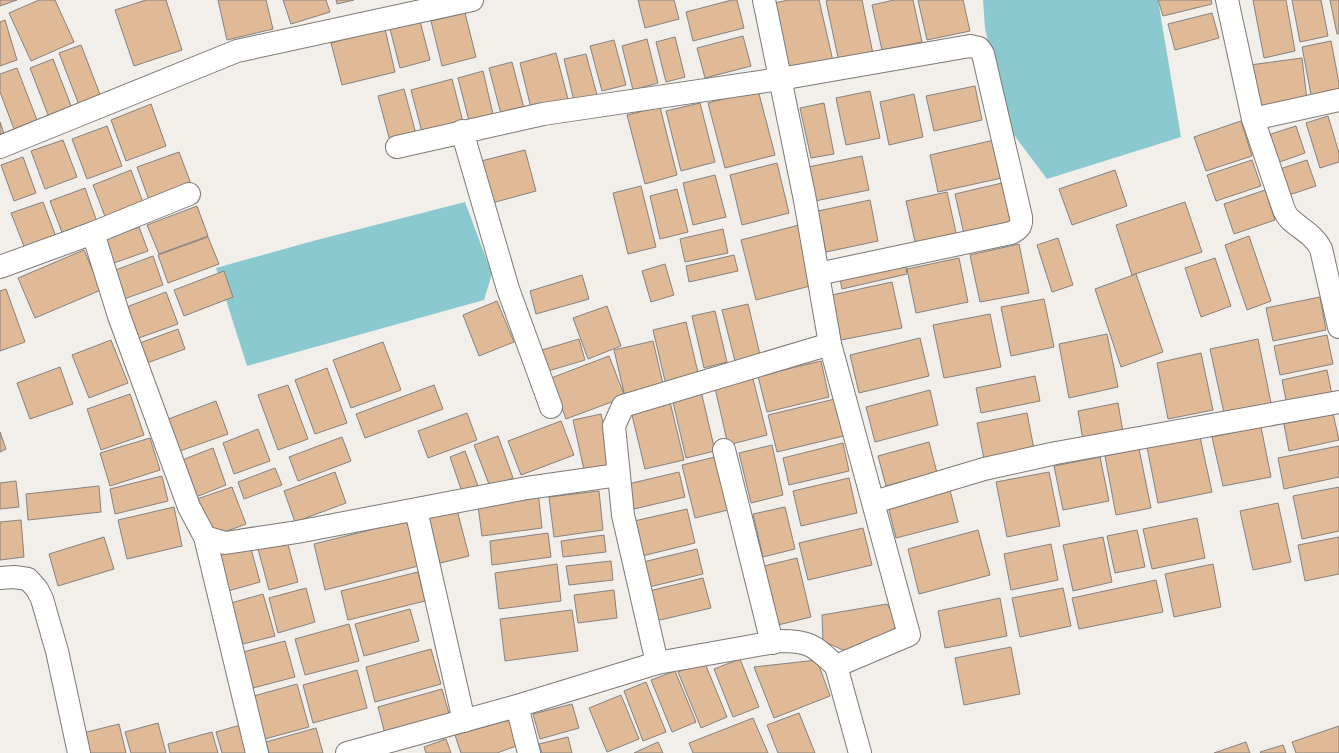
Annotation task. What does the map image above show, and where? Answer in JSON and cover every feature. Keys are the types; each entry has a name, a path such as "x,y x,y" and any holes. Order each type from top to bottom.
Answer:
{"street":[{"path":"0,147 238,51 472,0"},
{"path":"764,0 818,274 830,344 909,635 836,666"},
{"path":"1227,0 1252,119 1284,210 1291,220 1317,241 1321,249 1339,327"},
{"path":"397,147 462,131 543,114 780,79 970,46 979,48 983,54 1021,217 1022,224 1018,230 1011,233 818,274"},
{"path":"1252,119 1339,100"},
{"path":"462,131 508,289 551,407"},
{"path":"0,267 93,233 189,194"},
{"path":"93,233 119,316 189,507 205,537 257,753"},
{"path":"657,663 623,515 614,426 623,406 830,344"},
{"path":"874,502 984,469 1056,453 1339,402"},
{"path":"724,450 772,643"},
{"path":"205,537 225,543 297,532 527,488 618,475"},
{"path":"416,510 464,721"},
{"path":"0,578 14,577 28,579 37,589 42,599 57,651 79,753"},
{"path":"347,753 517,706 657,663 780,641 798,641 815,647 836,666 860,753"},
{"path":"517,706 529,753"}],"water":[{"path":"983,0 1158,0 1181,137 1047,179 1008,127 985,28"},
{"path":"465,202 492,274 484,300 247,366 216,268 313,241"}],"building":[{"path":"0,0 17,0 0,6"},
{"path":"39,0 55,0 74,42 31,61 9,13"},
{"path":"146,0 166,0 182,50 134,66 115,10"},
{"path":"218,0 266,0 273,29 227,40"},
{"path":"283,0 326,0 330,12 291,24"},
{"path":"336,0 354,0 337,4"},
{"path":"638,0 674,0 679,19 645,28"},
{"path":"737,0 744,28 693,41 686,12"},
{"path":"789,0 819,0 833,61 788,71 774,3"},
{"path":"862,0 873,54 839,62 826,1"},
{"path":"894,0 913,0 922,42 882,50 872,5"},
{"path":"918,0 963,0 970,31 927,40"},
{"path":"1158,0 1211,0 1212,4 1163,16"},
{"path":"1253,0 1286,0 1295,51 1264,58"},
{"path":"1292,0 1321,0 1328,36 1300,42"},
{"path":"1330,0 1339,0 1339,34 1337,34"},
{"path":"465,13 476,57 442,66 431,21"},
{"path":"1212,13 1219,38 1175,50 1168,24"},
{"path":"5,20 17,60 0,66 0,22"},
{"path":"420,21 430,60 400,68 390,29"},
{"path":"385,29 395,72 342,85 331,43"},
{"path":"743,36 751,66 705,78 697,48"},
{"path":"675,37 685,77 666,82 656,42"},
{"path":"647,39 658,83 633,90 622,46"},
{"path":"614,40 626,85 602,91 590,46"},
{"path":"1331,41 1339,83 1339,94 1312,100 1302,47"},
{"path":"81,45 101,97 79,105 59,53"},
{"path":"556,53 569,103 532,112 520,63"},
{"path":"586,54 597,95 574,101 564,59"},
{"path":"1302,58 1307,100 1255,107 1250,65"},
{"path":"53,59 73,111 50,120 30,68"},
{"path":"512,62 525,112 502,118 489,68"},
{"path":"17,68 37,120 14,129 0,92 0,74"},
{"path":"483,71 493,114 469,121 458,78"},
{"path":"452,79 463,122 422,132 411,90"},
{"path":"975,86 982,120 934,131 926,96"},
{"path":"404,89 416,134 390,141 378,96"},
{"path":"758,90 775,155 725,168 708,103"},
{"path":"870,91 880,138 846,145 836,98"},
{"path":"914,94 923,137 889,145 880,102"},
{"path":"700,103 715,162 681,171 666,111"},
{"path":"824,103 834,154 811,158 800,108"},
{"path":"151,104 166,146 126,161 111,120"},
{"path":"660,107 677,175 645,184 627,115"},
{"path":"1328,116 1339,153 1339,162 1320,168 1306,123"},
{"path":"1241,121 1252,156 1206,171 1194,137"},
{"path":"0,122 4,133 0,134"},
{"path":"107,126 122,166 87,179 72,139"},
{"path":"1296,126 1305,153 1277,163 1268,135"},
{"path":"63,140 77,177 45,189 31,151"},
{"path":"994,140 1002,178 938,192 930,155"},
{"path":"525,150 536,191 492,203 481,161"},
{"path":"179,152 191,184 149,200 137,167"},
{"path":"862,156 869,190 815,201 808,167"},
{"path":"23,157 36,193 14,201 1,165"},
{"path":"1252,160 1261,186 1216,201 1207,175"},
{"path":"1307,160 1316,186 1286,196 1277,170"},
{"path":"777,163 789,213 742,225 730,175"},
{"path":"131,170 144,205 106,219 93,185"},
{"path":"1115,170 1127,206 1072,225 1059,189"},
{"path":"715,175 726,217 693,225 683,183"},
{"path":"1002,183 1011,224 964,234 955,194"},
{"path":"641,186 656,247 628,254 613,193"},
{"path":"85,188 97,222 63,235 50,201"},
{"path":"677,189 688,232 660,239 650,196"},
{"path":"1265,190 1275,220 1234,234 1224,204"},
{"path":"947,192 957,237 916,246 906,201"},
{"path":"870,200 878,241 826,252 818,211"},
{"path":"43,202 58,242 27,254 11,213"},
{"path":"1185,202 1202,252 1132,275 1116,225"},
{"path":"197,206 208,236 159,254 147,225"},
{"path":"799,225 814,285 756,300 741,240"},
{"path":"139,227 148,251 114,263 105,240"},
{"path":"723,229 728,253 685,262 680,239"},
{"path":"1249,236 1271,301 1247,310 1225,245"},
{"path":"208,237 219,264 168,283 158,255"},
{"path":"1058,238 1073,285 1052,292 1037,245"},
{"path":"1019,244 1029,293 980,302 970,255"},
{"path":"84,250 101,290 35,318 18,278"},
{"path":"734,255 738,271 689,282 686,266"},
{"path":"153,256 163,285 124,299 113,271"},
{"path":"959,258 968,302 916,313 907,269"},
{"path":"1215,258 1231,306 1201,317 1185,268"},
{"path":"905,260 907,274 842,289 839,274"},
{"path":"665,264 674,295 651,302 642,271"},
{"path":"224,271 233,297 184,316 174,290"},
{"path":"1136,274 1163,352 1121,367 1095,289"},
{"path":"582,275 589,299 536,314 530,291"},
{"path":"892,282 902,328 841,340 832,295"},
{"path":"6,289 25,342 0,351 0,291"},
{"path":"166,292 178,324 136,339 124,308"},
{"path":"1320,297 1326,330 1273,341 1266,308"},
{"path":"1044,299 1054,347 1011,356 1001,307"},
{"path":"497,301 514,342 479,356 463,315"},
{"path":"748,304 761,359 736,365 722,310"},
{"path":"607,306 621,346 588,359 573,318"},
{"path":"715,311 727,362 704,368 692,316"},
{"path":"990,314 1001,367 944,378 933,325"},
{"path":"686,322 699,377 666,385 653,330"},
{"path":"178,329 185,349 147,363 140,343"},
{"path":"1107,334 1118,387 1069,398 1059,344"},
{"path":"1327,335 1333,364 1280,375 1274,346"},
{"path":"920,338 929,376 859,393 850,355"},
{"path":"579,339 585,360 548,371 542,350"},
{"path":"1258,339 1271,403 1224,413 1210,349"},
{"path":"111,340 128,383 89,398 72,355"},
{"path":"653,341 664,388 625,397 614,350"},
{"path":"383,342 401,390 351,408 333,360"},
{"path":"1201,353 1213,410 1168,419 1157,363"},
{"path":"609,356 625,397 566,419 551,378"},
{"path":"821,361 829,397 767,412 758,376"},
{"path":"60,367 73,404 30,419 17,383"},
{"path":"327,368 347,423 315,434 295,380"},
{"path":"1327,370 1332,395 1287,405 1282,380"},
{"path":"1035,376 1040,401 981,413 976,388"},
{"path":"753,379 767,435 728,445 715,388"},
{"path":"288,385 308,439 278,450 258,395"},
{"path":"434,385 443,409 365,438 356,414"},
{"path":"930,390 938,425 875,442 866,407"},
{"path":"701,391 715,451 686,458 672,398"},
{"path":"130,394 144,435 101,450 87,409"},
{"path":"839,398 848,435 777,452 768,415"},
{"path":"216,401 228,434 177,452 166,420"},
{"path":"670,402 684,460 645,469 631,411"},
{"path":"1118,403 1123,432 1083,440 1078,411"},
{"path":"1332,409 1339,440 1289,451 1283,419"},
{"path":"467,413 477,440 428,458 418,431"},
{"path":"1027,413 1034,449 984,459 977,423"},
{"path":"601,414 613,467 585,474 573,420"},
{"path":"561,421 574,455 521,475 508,441"},
{"path":"1261,427 1271,477 1223,486 1212,437"},
{"path":"258,429 270,461 234,474 223,443"},
{"path":"0,432 6,449 0,452"},
{"path":"498,436 513,478 490,487 474,445"},
{"path":"342,437 351,461 298,481 289,457"},
{"path":"1200,437 1212,492 1158,503 1147,447"},
{"path":"150,438 160,470 110,486 100,453"},
{"path":"929,442 937,473 886,486 878,456"},
{"path":"843,443 849,471 789,485 783,458"},
{"path":"772,445 783,495 751,503 739,453"},
{"path":"1339,446 1339,477 1284,489 1278,458"},
{"path":"213,448 226,485 191,499 177,462"},
{"path":"1139,449 1151,508 1116,515 1105,456"},
{"path":"465,451 478,486 462,492 450,457"},
{"path":"719,456 732,509 695,518 682,465"},
{"path":"1100,457 1109,501 1063,510 1054,466"},
{"path":"275,468 282,485 244,499 238,482"},
{"path":"335,472 346,503 295,522 284,491"},
{"path":"679,472 685,497 634,509 628,484"},
{"path":"1049,472 1060,526 1007,537 996,482"},
{"path":"162,476 168,501 115,514 110,489"},
{"path":"849,478 857,513 801,526 793,491"},
{"path":"16,481 19,507 0,509 0,483"},
{"path":"99,486 101,512 28,520 26,494"},
{"path":"232,487 246,524 211,537 197,499"},
{"path":"1339,487 1339,531 1302,539 1293,496"},
{"path":"950,490 958,522 896,538 888,506"},
{"path":"538,491 542,528 482,536 477,498"},
{"path":"599,491 603,530 554,537 549,497"},
{"path":"1278,503 1291,562 1253,570 1240,511"},
{"path":"174,507 182,546 127,559 118,520"},
{"path":"785,507 795,549 763,557 753,514"},
{"path":"687,509 695,543 642,556 634,521"},
{"path":"457,510 469,556 432,565 420,519"},
{"path":"1197,518 1205,558 1152,569 1143,529"},
{"path":"21,520 24,557 0,560 0,522"},
{"path":"410,520 422,565 325,590 314,544"},
{"path":"863,528 872,565 808,580 799,543"},
{"path":"978,530 990,575 919,594 908,549"},
{"path":"1137,530 1145,567 1115,573 1107,536"},
{"path":"548,533 551,557 492,565 490,541"},
{"path":"604,535 606,552 563,557 561,541"},
{"path":"104,537 114,569 58,586 49,554"},
{"path":"286,537 298,582 269,590 257,545"},
{"path":"1103,537 1112,582 1073,591 1063,545"},
{"path":"1339,537 1339,574 1305,581 1298,545"},
{"path":"1051,544 1058,580 1011,590 1004,554"},
{"path":"250,545 260,582 228,591 218,554"},
{"path":"697,549 703,574 645,588 639,563"},
{"path":"797,558 811,617 778,625 764,566"},
{"path":"611,561 613,580 569,585 566,566"},
{"path":"557,564 561,601 499,609 495,573"},
{"path":"1213,564 1221,607 1174,617 1165,574"},
{"path":"418,572 425,601 348,620 341,591"},
{"path":"703,578 711,608 656,621 649,591"},
{"path":"1156,580 1163,612 1079,629 1072,598"},
{"path":"306,588 315,622 278,633 269,598"},
{"path":"1063,588 1071,626 1020,637 1012,598"},
{"path":"614,590 617,618 578,623 574,595"},
{"path":"263,594 275,636 243,644 231,603"},
{"path":"1000,598 1007,636 945,648 938,611"},
{"path":"887,604 899,624 873,647 843,650 823,641 822,615"},
{"path":"410,609 419,641 364,656 355,624"},
{"path":"572,610 578,651 505,661 500,619"},
{"path":"349,624 359,661 305,675 295,639"},
{"path":"285,641 295,677 253,688 243,652"},
{"path":"1011,647 1020,694 964,705 955,658"},
{"path":"431,649 441,684 375,702 366,667"},
{"path":"740,659 759,707 733,717 714,669"},
{"path":"817,660 830,696 774,718 754,667"},
{"path":"704,661 727,717 701,728 678,672"},
{"path":"357,670 367,708 313,723 303,685"},
{"path":"675,671 696,722 672,732 651,680"},
{"path":"646,682 666,732 643,741 624,691"},
{"path":"297,684 309,727 261,740 250,697"},
{"path":"442,689 450,717 385,734 378,707"},
{"path":"621,695 639,739 607,752 589,708"},
{"path":"572,704 579,728 540,739 533,714"},
{"path":"799,713 815,753 778,753 767,725"},
{"path":"509,716 519,745 497,753 461,753 455,735"},
{"path":"753,718 768,753 693,753 689,743"},
{"path":"158,723 166,753 131,753 125,732"},
{"path":"119,724 126,753 83,753 79,734"},
{"path":"244,724 252,753 222,753 216,732"},
{"path":"1339,726 1339,753 1296,753 1292,742"},
{"path":"316,728 323,753 269,753 266,742"},
{"path":"212,732 218,753 170,753 168,744"},
{"path":"568,737 572,753 542,753 539,744"},
{"path":"446,739 451,753 426,753 424,747"},
{"path":"658,742 663,753 634,753"},
{"path":"1246,742 1250,753 1214,753"},
{"path":"1283,745 1286,753 1260,752"}]}
